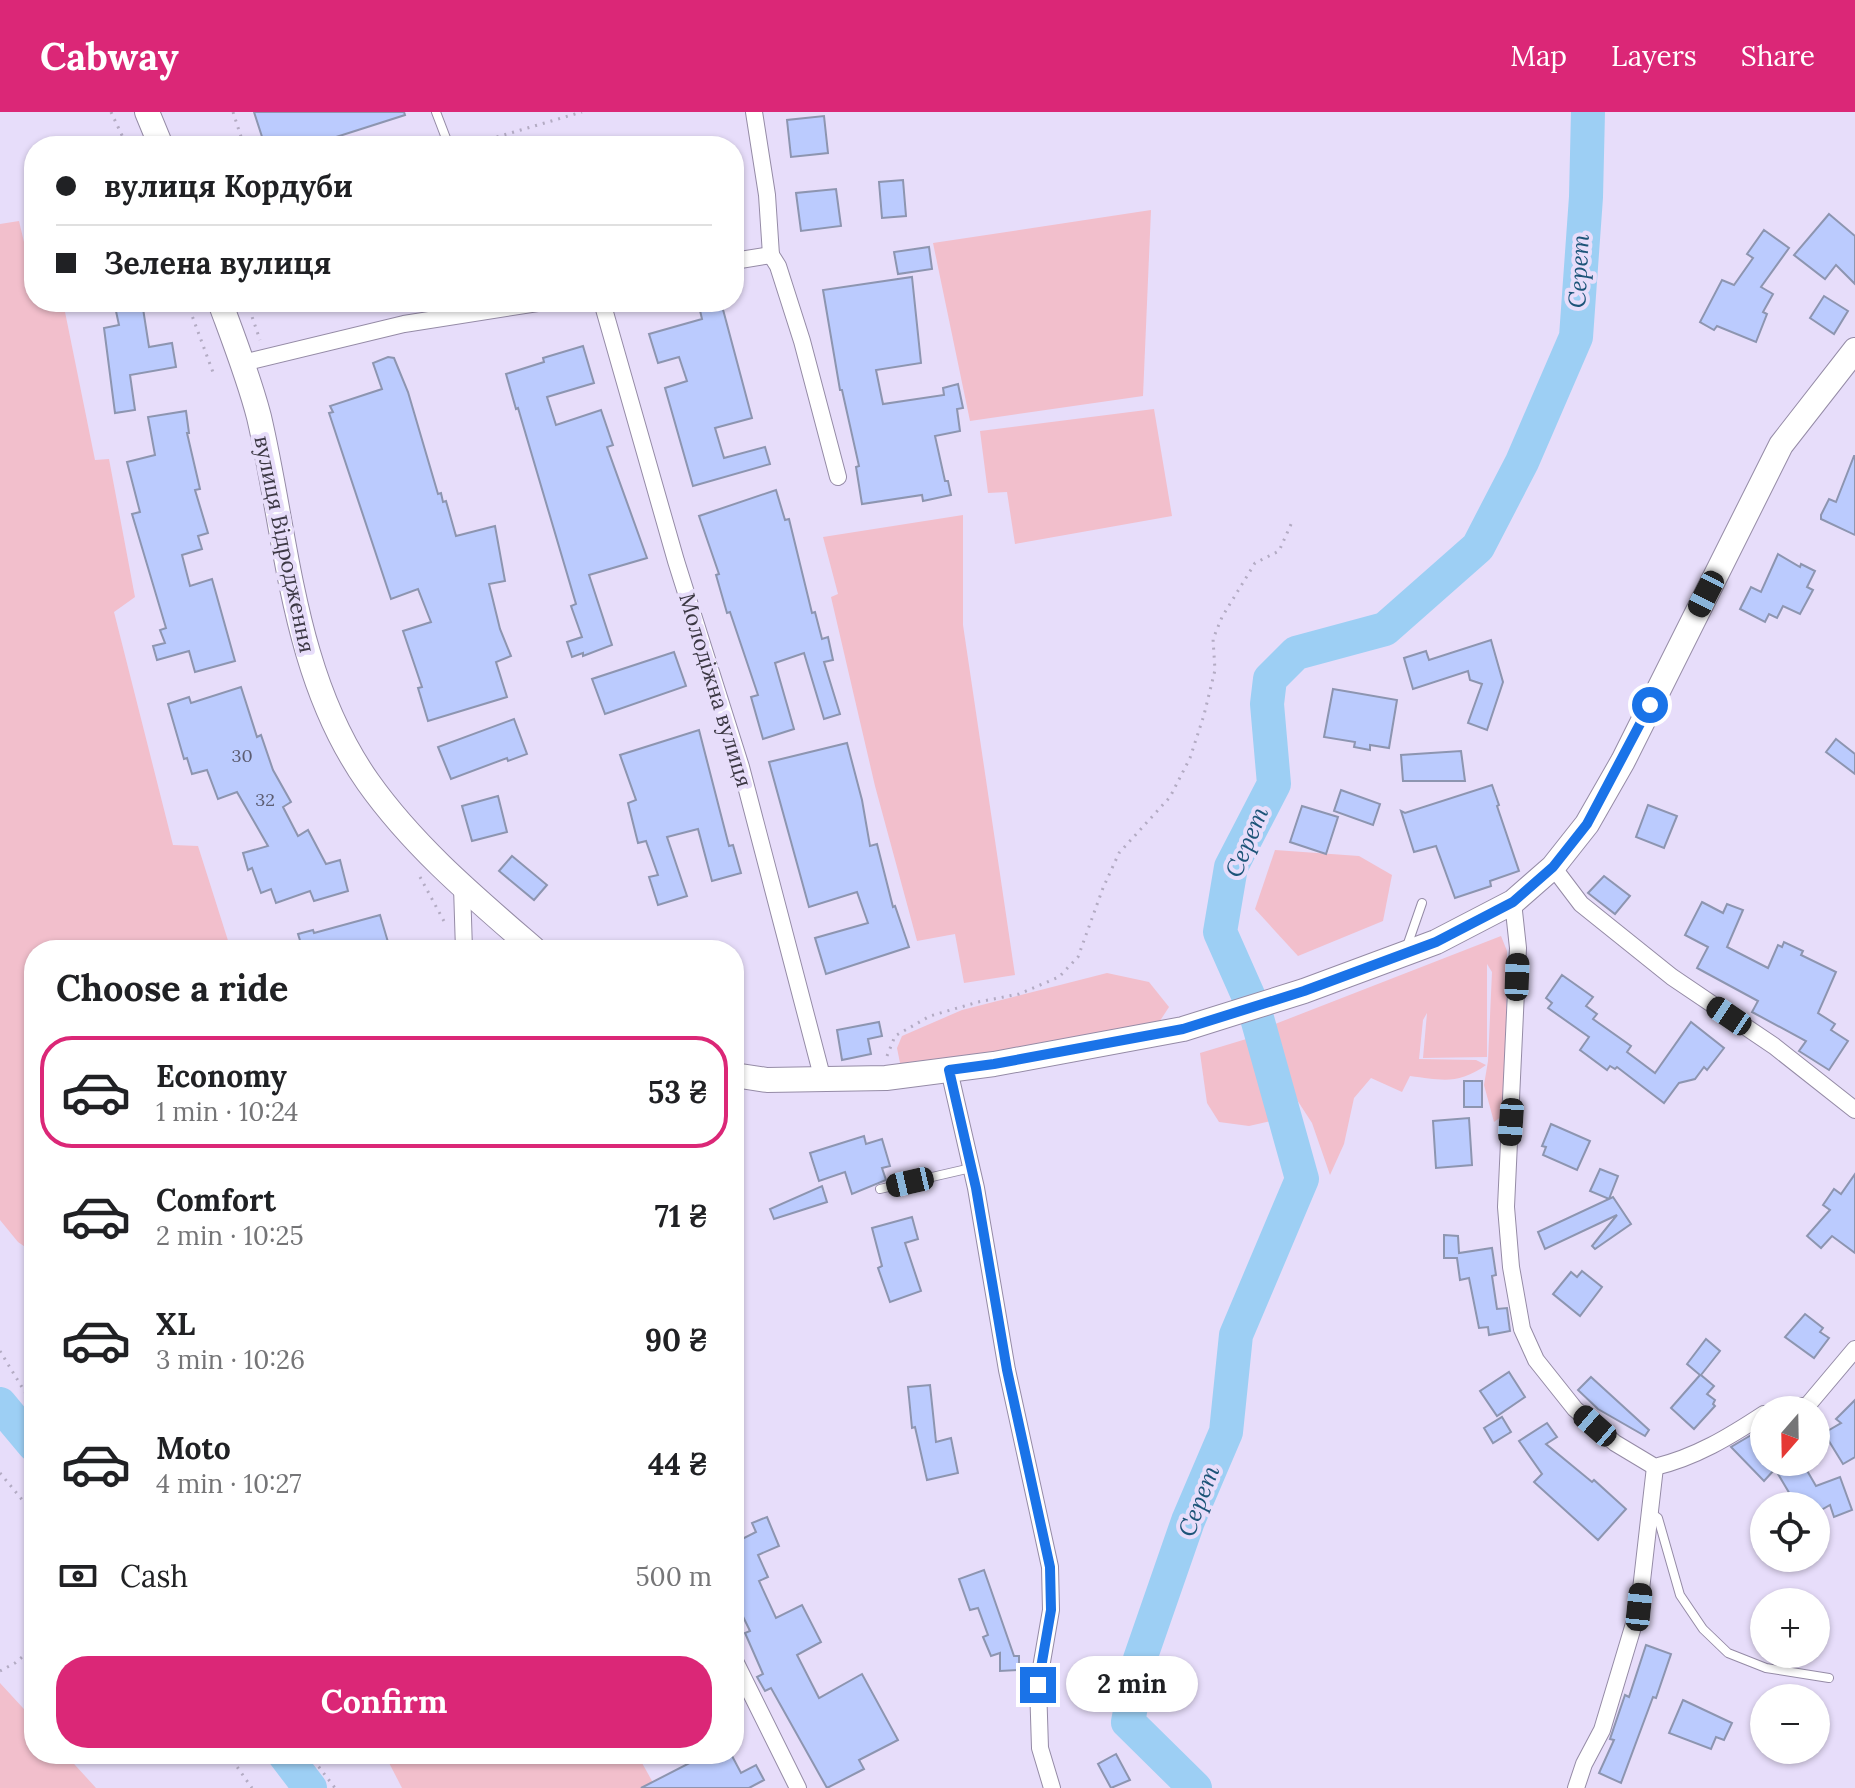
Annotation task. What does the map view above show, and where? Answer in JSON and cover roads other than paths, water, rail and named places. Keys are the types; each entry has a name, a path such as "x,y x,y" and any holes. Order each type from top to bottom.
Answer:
{"street":[{"path":"147,112 157,136"},
{"path":"754,112 767,195 771,255 778,266 802,341 838,477"},
{"path":"744,259 771,255"},
{"name":"вулиця Відродження","path":"224,312 243,363 258,417 308,660 329,709 367,781 411,835 462,887 523,940"},
{"path":"243,363 465,312"},
{"name":"Молодіжна вулиця","path":"605,312 676,561 741,767 823,1080"},
{"path":"744,1077 767,1080 886,1078 994,1064 1183,1029 1304,991 1436,942 1513,902 1553,867 1587,824 1623,761 1781,445 1855,350"},
{"path":"1553,867 1592,914 1672,977 1774,1046 1855,1110"},
{"path":"462,887 464,940"},
{"path":"1513,902 1518,948 1506,1207 1511,1267 1522,1329 1536,1360 1575,1409 1615,1443 1655,1467 1683,1460 1721,1442 1750,1423"},
{"path":"949,1070 971,1168 1007,1370 1050,1567 1051,1610 1038,1685 1040,1748 1049,1787"},
{"path":"1815,1396 1855,1349"},
{"path":"1576,1788 1584,1764 1602,1730 1639,1607 1655,1467"},
{"path":"744,1679 798,1788"}],"lane":[{"path":"436,112 445,136"},
{"path":"1404,953 1422,903"},
{"path":"880,1189 971,1168"},
{"path":"1650,1512 1658,1518 1680,1595 1703,1629 1728,1653 1766,1668 1829,1678"}],"waterway":[{"name":"Серет","path":"1195,1788 1128,1722 1140,1659 1188,1521 1226,1432 1236,1335 1302,1179 1255,1011 1220,932 1231,867 1274,784 1267,704 1270,679 1296,653 1385,629 1478,547 1522,462 1576,337 1586,197 1588,112"},
{"path":"0,1404 24,1433"},
{"path":"292,1764 310,1788"}]}
